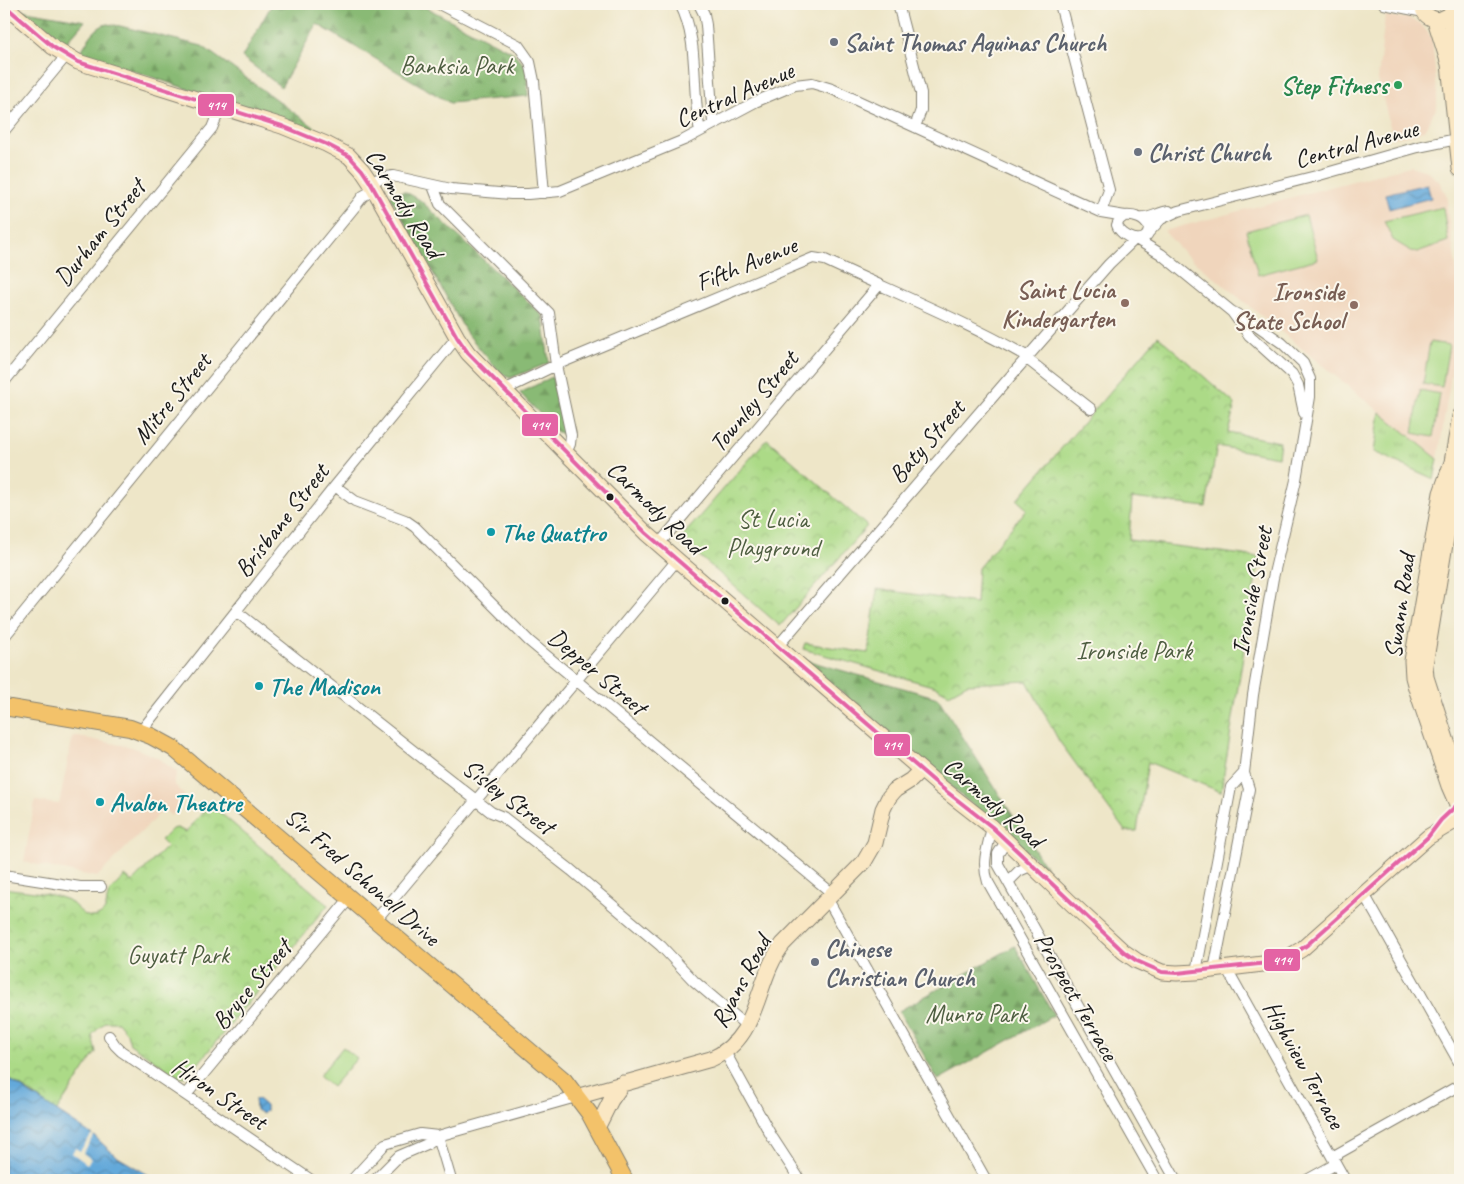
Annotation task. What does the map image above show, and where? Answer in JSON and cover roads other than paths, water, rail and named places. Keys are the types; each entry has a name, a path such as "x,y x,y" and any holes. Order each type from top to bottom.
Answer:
{"main road":[{"name":"Sir Fred Schonell Drive","path":"4,707 141,731 163,742 184,756 349,899 564,1080 589,1113 625,1180"}],"street":[{"path":"439,4 518,46 530,62 534,81 544,193"},
{"path":"680,4 689,26 697,116 700,130"},
{"path":"699,4 704,14 706,25 714,123"},
{"path":"898,4 920,87 922,108 916,127"},
{"path":"1060,4 1109,190 1101,212"},
{"path":"1384,4 1393,4 1427,12 1443,19 1454,11"},
{"name":"Carmody Road","path":"4,5 66,56 94,68 282,126 341,151 356,161 457,337 468,353 504,390 676,560 921,770 1007,840 1085,916 1137,961 1162,972 1177,973 1271,963 1291,956 1306,945 1428,837 1442,818 1459,810"},
{"path":"1448,64 1457,42 1453,24 1454,11"},
{"path":"1427,12 1448,64 1460,169"},
{"path":"4,131 66,56"},
{"name":"Central Avenue","path":"372,186 381,178 393,176 433,186 511,194 560,191 684,140 700,130 763,99 798,84 808,82 832,89 1101,212 1146,218 1164,211 1178,211"},
{"name":"Durham Street","path":"4,382 212,128 221,106"},
{"name":"Central Avenue","path":"1101,212 1129,238 1136,239 1144,237 1161,219 1178,211 1316,176 1418,147 1457,140"},
{"name":"Mitre Street","path":"4,637 372,186"},
{"name":"Carmody Road","path":"433,186 440,204 549,313 556,365 571,435 571,441 566,453"},
{"path":"1119,230 1117,222 1125,216"},
{"path":"1139,218 1147,223 1148,233"},
{"name":"Baty Street","path":"1109,264 1120,245 1119,230"},
{"name":"Ironside Street","path":"1148,233 1167,259"},
{"name":"Ironside Street","path":"1136,239 1167,259 1230,311 1249,335 1293,375 1299,388 1305,419"},
{"name":"Baty Street","path":"777,647 1109,264 1136,239"},
{"name":"Fifth Avenue","path":"504,390 556,365 813,258 825,260 995,338 1027,358 1091,409"},
{"name":"Townley Street","path":"659,544 879,286"},
{"name":"Ironside Street","path":"1221,969 1249,788 1244,773 1253,695 1274,570 1295,486 1310,386 1305,365 1298,357 1274,336 1251,321 1230,311"},
{"name":"Brisbane Street","path":"141,731 335,486 457,337"},
{"name":"Swann Road","path":"1459,810 1416,688 1412,661 1441,493 1452,462 1460,416"},
{"name":"Swann Road","path":"1452,462 1453,496 1425,665 1426,677 1460,782"},
{"name":"Depper Street","path":"335,486 355,501 405,520 415,527 529,641 830,897"},
{"path":"375,921 676,560"},
{"name":"Sisley Street","path":"237,612 491,812 503,816 571,870 661,946 694,981 747,1026"},
{"name":"Ryans Road","path":"375,1180 399,1156 427,1144 438,1136 711,1059 725,1052 739,1038 747,1026 775,956 783,944 864,862 872,850 889,797 921,770"},
{"name":"Ironside Street","path":"1196,972 1231,787 1244,773"},
{"name":"Prospect Terrace","path":"992,827 985,857 985,871 988,882 1157,1180"},
{"name":"Prospect Terrace","path":"1007,840 999,852 997,860 999,867 1176,1180"},
{"path":"1008,882 1019,871 1033,865"},
{"path":"4,875 80,887 101,887"},
{"path":"1364,894 1460,1064"},
{"path":"830,897 986,1180"},
{"name":"Bryce Street","path":"186,1095 349,899"},
{"name":"Highview Terrace","path":"1221,969 1345,1180"},
{"name":"Hiron Street","path":"109,1036 118,1049 311,1180"},
{"path":"725,1052 772,1137 800,1180"},
{"path":"596,1128 607,1107 623,1084"},
{"path":"1307,1180 1334,1160 1460,1085"},
{"name":"Ryans Road","path":"352,1180 385,1144 420,1134 438,1136"},
{"path":"438,1136 451,1180"}],"water":[{"path":"1427,184 1431,198 1389,209 1385,194"},
{"path":"4,1076 94,1136 116,1156 157,1180 4,1180"},
{"path":"255,1099 258,1099 266,1106 266,1111 263,1114 256,1110"}],"place":[{"name":"Saint Thomas Aquinas Church","path":"834,42"},
{"name":"Step Fitness","path":"1398,85"},
{"name":"Christ Church","path":"1138,152"},
{"name":"Saint Lucia Kindergarten","path":"1125,303"},
{"name":"Ironside State School","path":"1354,305"},
{"name":"The Quattro","path":"491,532"},
{"name":"The Madison","path":"259,686"},
{"name":"Avalon Theatre","path":"100,802"},
{"name":"Chinese Christian Church","path":"815,962"}],"park label":[{"name":"Banksia Park","path":"457,65"},
{"name":"St Lucia Playground","path":"773,532"},
{"name":"Ironside Park","path":"1134,650"},
{"name":"Guyatt Park","path":"178,954"},
{"name":"Munro Park","path":"976,1013"}]}
